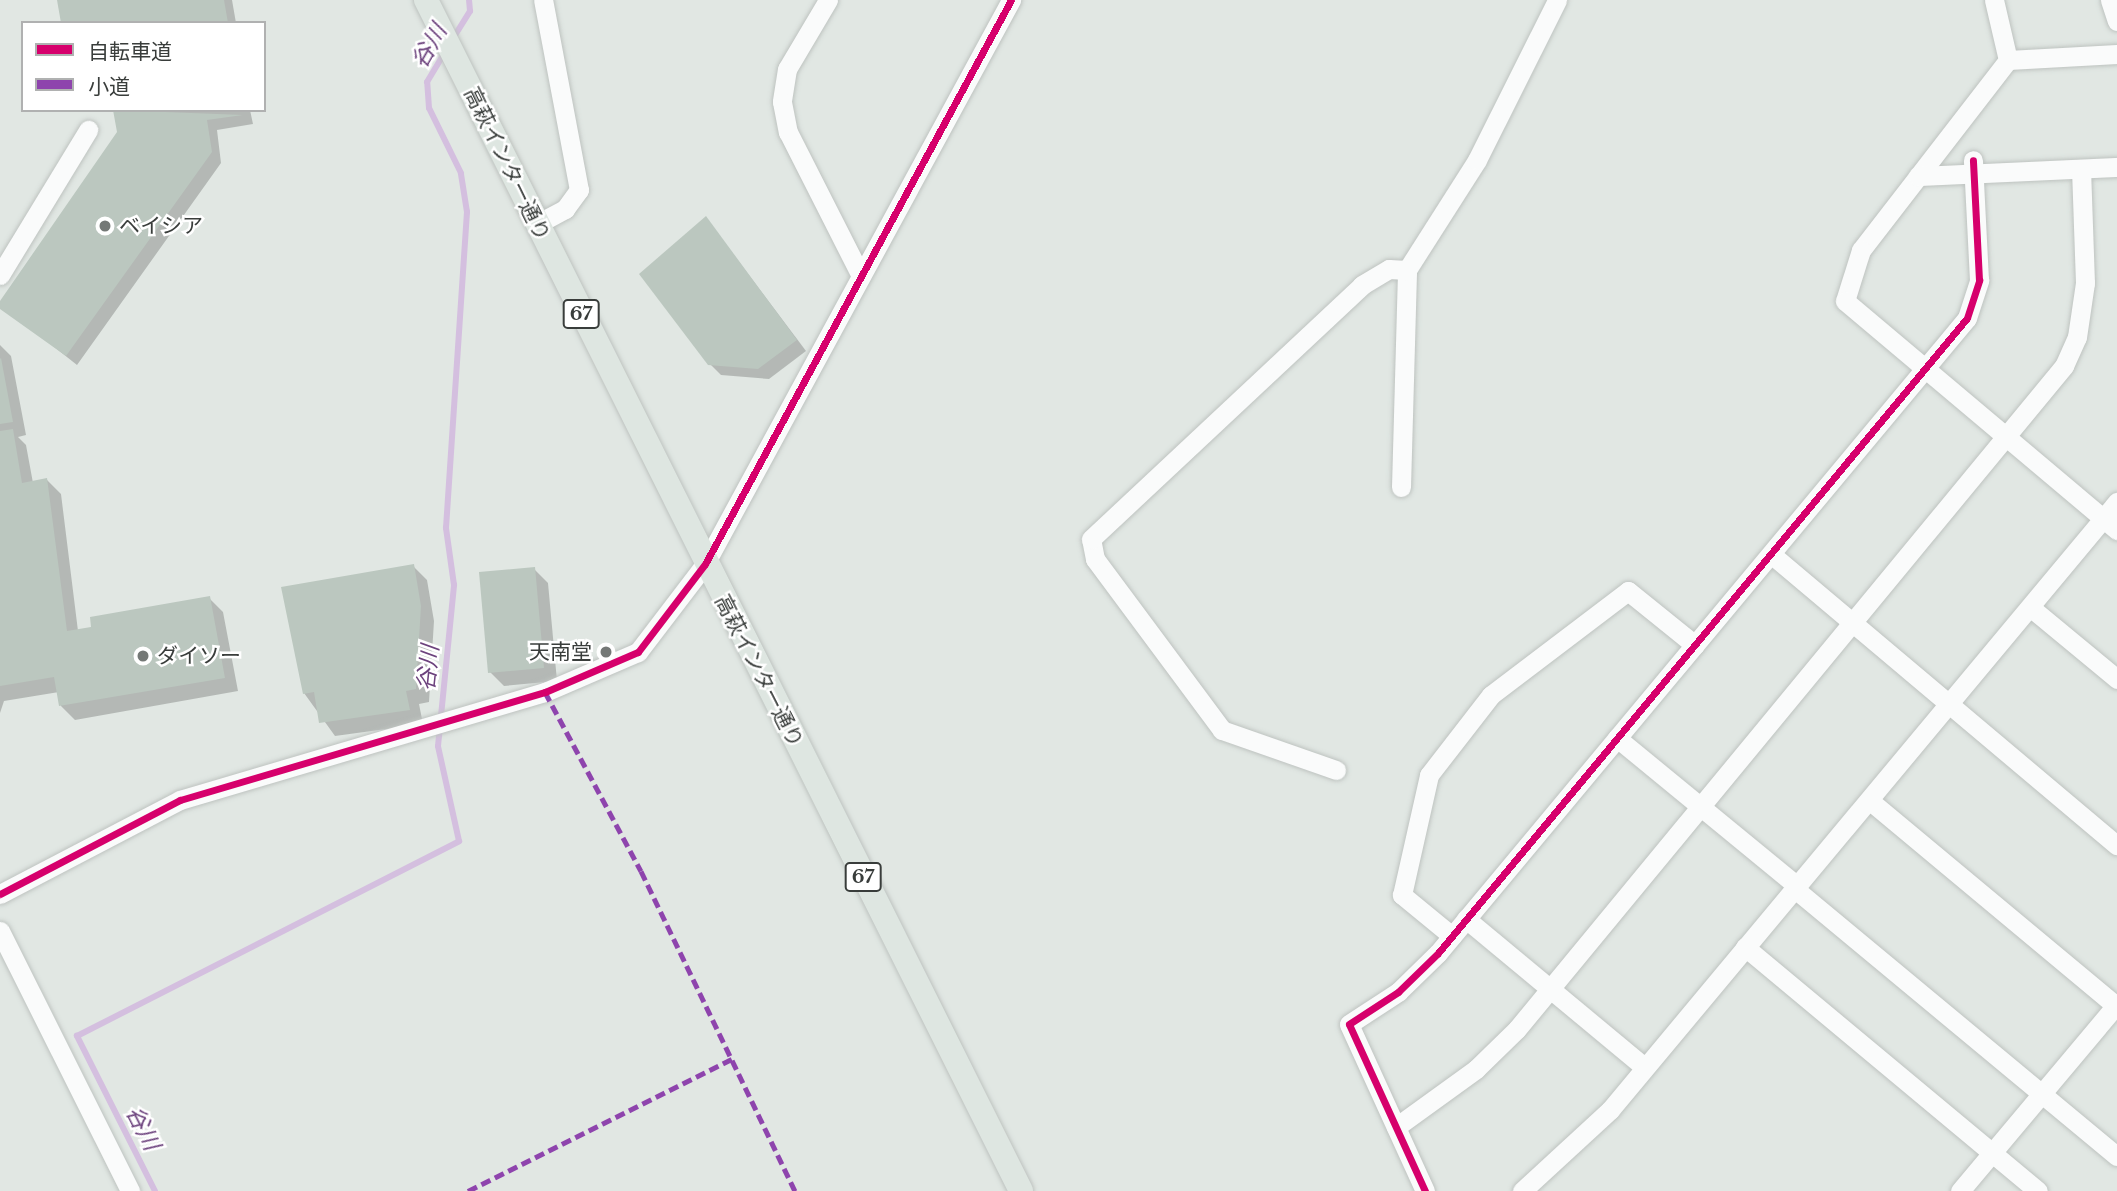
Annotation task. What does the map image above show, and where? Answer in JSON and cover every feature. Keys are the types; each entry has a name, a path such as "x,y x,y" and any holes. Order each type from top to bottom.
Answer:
{"main road":[{"name":"高萩インター通り","path":"426,0 705,564 1021,1191"}],"street":[{"path":"537,225 565,209 579,190 543,0"},
{"path":"828,0 787,69 782,102 788,132 862,276"},
{"path":"0,894 140,816 617,665 657,634 705,564 1011,0"},
{"path":"1401,487 1406,270 1477,160 1557,0"},
{"path":"1994,0 2008,60"},
{"path":"2110,0 2117,21"},
{"path":"2110,524 1845,301 1861,250 2008,60 2117,54"},
{"path":"0,275 88,130"},
{"path":"1918,176 1973,167 2117,167"},
{"path":"1425,1191 1349,1024 1398,992 1452,936 1967,318 1977,295 1973,167"},
{"path":"1396,1127 1476,1069 1549,990 2064,366 2077,337 2085,283 2081,169"},
{"path":"1336,771 1222,730 1095,559 1091,539 1362,285 1389,269 1406,270"},
{"path":"1522,1191 1587,1134 2030,607 2110,524 2117,502"},
{"path":"1771,554 2117,845"},
{"path":"1452,936 1402,895 1429,775 1491,695 1628,591 1695,645"},
{"path":"2030,607 2117,679"},
{"path":"1617,738 2117,1156"},
{"path":"1869,800 2116,1005 1960,1191"},
{"path":"1466,919 1644,1067"},
{"path":"0,932 130,1191"},
{"path":"1745,947 2038,1191"}],"building":[{"path":"57,0 224,0 228,21 61,21"},
{"name":"ベイシア","path":"113,112 243,115 207,120 212,152 66,356 0,309 0,301 117,132"},
{"path":"706,216 797,340 758,369 708,365 639,274"},
{"path":"0,359 13,422 0,424"},
{"path":"13,429 22,483 47,478 67,631 91,627 90,617 210,596 225,678 59,706 54,677 0,686 0,431"},
{"path":"414,564 421,606 416,689 406,691 410,710 319,723 314,692 303,694 281,587"},
{"path":"535,567 544,668 488,673 479,572"}],"waterway":[{"name":"谷川","path":"452,40 470,11 469,0"},
{"name":"谷川","path":"155,1191 77,1036 459,841 438,746 454,585 446,528 467,212 461,173 429,108 427,82 445,52"}],"marked path":[{"path":"545,692 641,871 795,1191"},
{"path":"468,1191 732,1059"}],"cycle path":[{"path":"0,894 180,800 545,692 638,652 705,564 1011,0"},
{"path":"1425,1191 1349,1024 1398,992 1438,953 1967,318 1979,280 1973,160"}],"place":[{"name":"ベイシア","path":"105,226"},
{"name":"天南堂","path":"606,652"},
{"name":"ダイソー","path":"143,656"}]}
